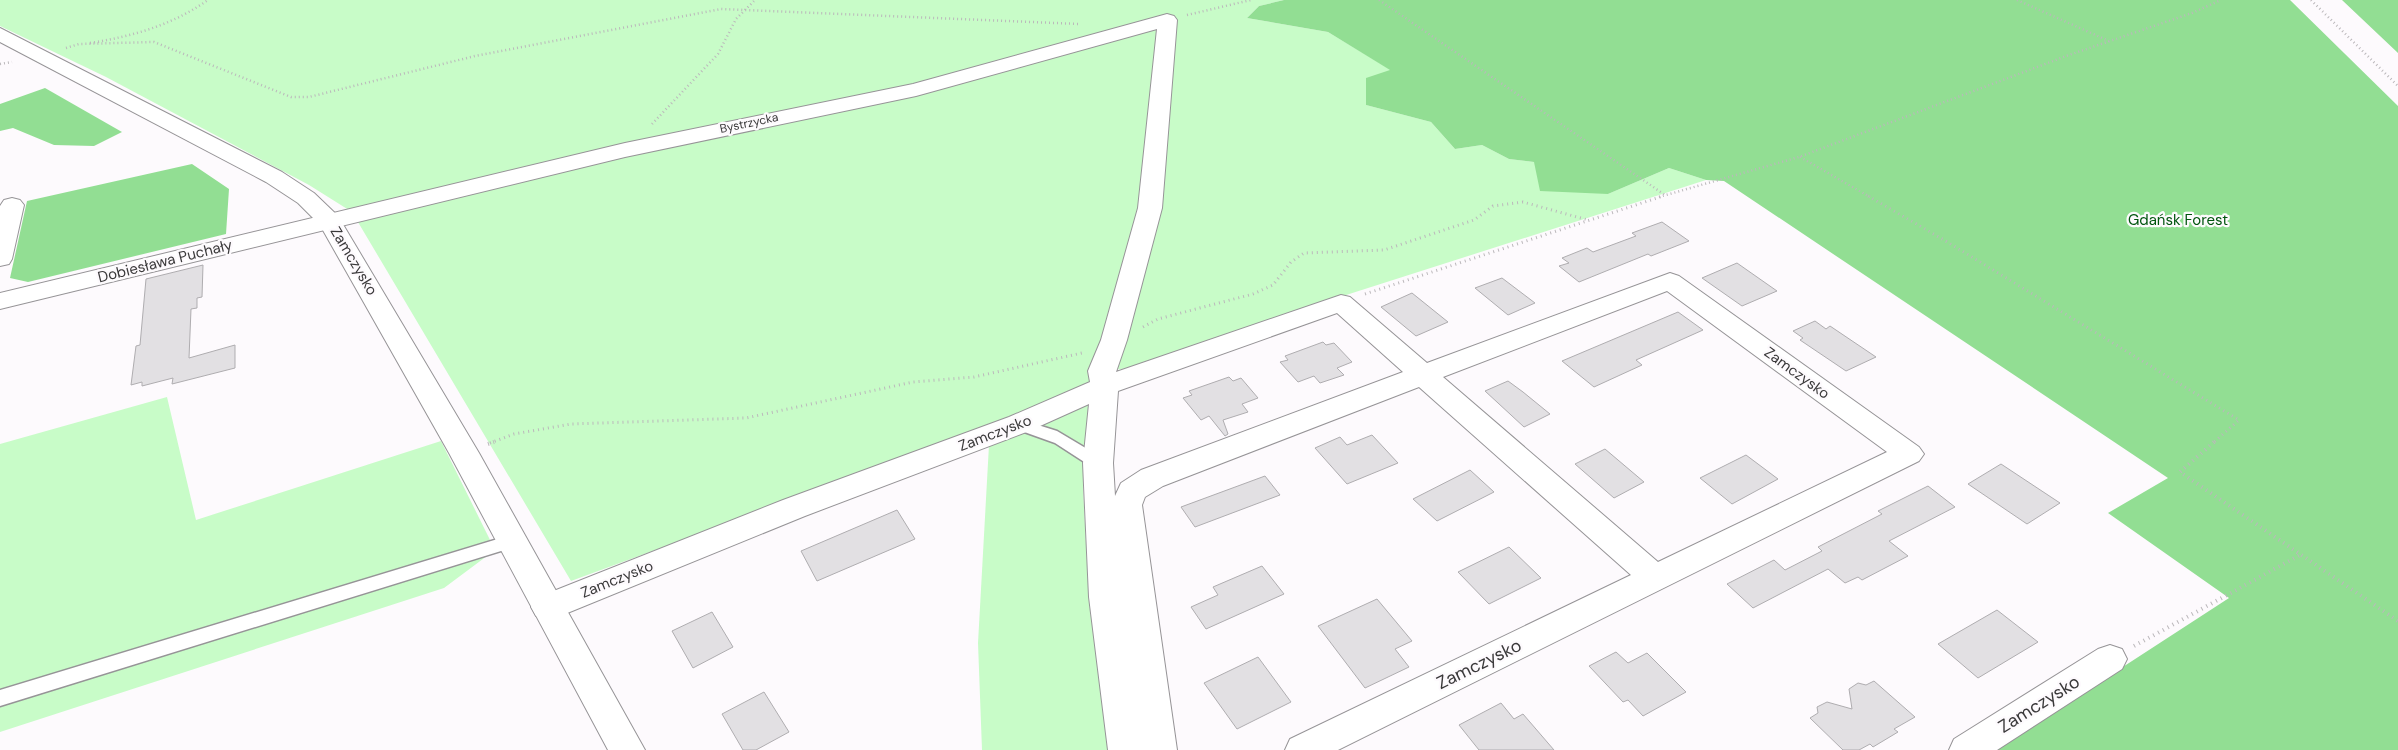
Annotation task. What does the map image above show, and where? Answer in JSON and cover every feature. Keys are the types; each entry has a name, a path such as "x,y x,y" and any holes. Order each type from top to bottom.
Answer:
{"street":[{"name":"Bystrzycka","path":"330,221 625,150 916,90 1167,20"},
{"path":"1126,750 1105,596 1098,463 1104,386 1102,371 1114,340 1150,208 1167,20"},
{"name":"Zamczysko","path":"0,34 274,177 306,198 330,221 464,453 627,750"},
{"path":"0,259 12,205"},
{"name":"Dobiesława Puchały","path":"0,300 330,221"},
{"name":"Zamczysko","path":"1159,750 1127,505 1132,491 1152,478 1670,281 1909,454 1303,750"},
{"path":"1341,303 1656,578"},
{"name":"Zamczysko","path":"548,607 794,508 1019,424 1104,386 1341,303"},
{"name":"Zamczysko","path":"1967,750 2110,659"}],"lane":[{"path":"1019,424 1044,430 1065,440 1098,463"},
{"path":"0,698 511,541"}],"path":[{"path":"39,55 79,44 126,38 152,30 208,0"},
{"path":"625,150 664,113 718,54 736,19 754,0"},
{"path":"1167,20 1251,0"},
{"path":"1379,0 1666,195"},
{"path":"2017,0 2109,41"},
{"path":"1341,303 1666,195 1799,157 1881,124 2109,41 2192,13 2220,0"},
{"path":"2311,0 2398,86"},
{"path":"79,44 154,42 291,97 309,97 475,56 721,9 1085,24"},
{"path":"1799,157 1944,240 2239,420 2180,472 2300,556 2398,621"},
{"path":"464,453 514,434 571,424 746,418 913,382 974,377 1076,355 1114,340 1158,319 1253,294 1273,286 1291,262 1304,252 1384,250 1474,220 1493,206 1523,202 1588,220"},
{"path":"2110,659 2300,556"}],"green space":[{"path":"0,0 1284,0 1259,6 1247,18 1328,32 1391,70 1366,105 1431,122 1455,149 1482,145 1509,159 1534,162 1608,194 1669,168 1706,180 1343,296 1130,368 1094,372 1083,487 1089,602 1109,750 982,750 978,643 990,427 571,581 352,212 309,185 106,77 0,26"},
{"name":"Gdańsk Forest","path":"1284,0 2290,0 2398,106 2398,750 1995,750 2229,598 2108,513 2168,478 1724,181 1706,180 1669,168 1608,194 1540,191 1534,162 1509,159 1482,145 1455,149 1431,122 1366,105 1366,78 1390,70 1328,32 1247,18 1259,6"},
{"path":"2342,0 2398,0 2398,53"},
{"path":"45,88 122,132 94,146 54,145 13,128 0,131 0,104"},
{"path":"192,164 229,189 226,234 28,282 10,278 27,201"},
{"path":"167,397 196,520 441,441 495,550 444,588 0,732 0,444"}],"building":[{"path":"1662,222 1689,241 1651,256 1648,254 1579,282 1559,266 1569,263 1562,258 1587,248 1593,252 1636,236 1632,233"},
{"path":"1737,263 1777,291 1742,306 1702,278"},
{"path":"203,265 202,297 197,298 197,308 191,309 189,358 235,345 235,368 172,384 173,378 142,386 142,382 131,385 136,346 140,345 146,279"},
{"path":"1502,278 1535,303 1508,315 1475,288"},
{"path":"1412,293 1448,322 1416,336 1381,307"},
{"path":"1678,312 1703,330 1636,360 1642,365 1594,387 1562,361"},
{"path":"1815,321 1826,329 1830,326 1876,357 1846,371 1800,340 1803,338 1793,331"},
{"path":"1323,342 1326,345 1334,343 1352,362 1337,368 1344,375 1320,383 1314,376 1298,382 1280,362 1288,360 1285,356"},
{"path":"1229,377 1233,381 1241,378 1258,398 1242,404 1248,412 1223,420 1228,434 1225,436 1209,416 1201,420 1183,398 1192,395 1189,391"},
{"path":"1508,381 1550,414 1524,427 1485,391"},
{"path":"1372,435 1398,463 1347,484 1315,448 1340,437 1347,445"},
{"path":"1605,449 1644,482 1614,498 1575,464"},
{"path":"1746,455 1778,479 1732,504 1700,478"},
{"path":"2001,464 2060,503 2027,524 1968,484"},
{"path":"1470,470 1494,492 1437,521 1413,499"},
{"path":"1265,476 1280,495 1195,527 1181,507"},
{"path":"1928,486 1955,507 1889,541 1908,556 1862,580 1858,577 1845,583 1828,569 1753,608 1727,584 1774,560 1785,570 1822,551 1818,547 1882,514 1878,511"},
{"path":"897,510 915,539 817,581 801,551"},
{"path":"1509,547 1541,578 1489,604 1458,572"},
{"path":"1262,566 1284,594 1206,629 1191,607 1218,595 1213,587"},
{"path":"1377,599 1412,641 1395,649 1409,667 1365,688 1318,626"},
{"path":"1997,610 2038,642 1978,678 1938,644"},
{"path":"712,612 733,647 693,668 672,631"},
{"path":"1616,652 1628,663 1647,653 1686,692 1643,716 1628,700 1623,702 1589,666"},
{"path":"1258,657 1291,702 1237,729 1204,683"},
{"path":"1874,681 1915,717 1894,729 1898,732 1873,747 1870,744 1859,750 1843,750 1810,718 1818,713 1817,707 1827,702 1852,709 1849,689 1858,683 1866,685"},
{"path":"764,692 789,732 756,750 743,750 722,714"},
{"path":"1501,703 1514,719 1523,714 1554,750 1479,750 1459,725"}]}
